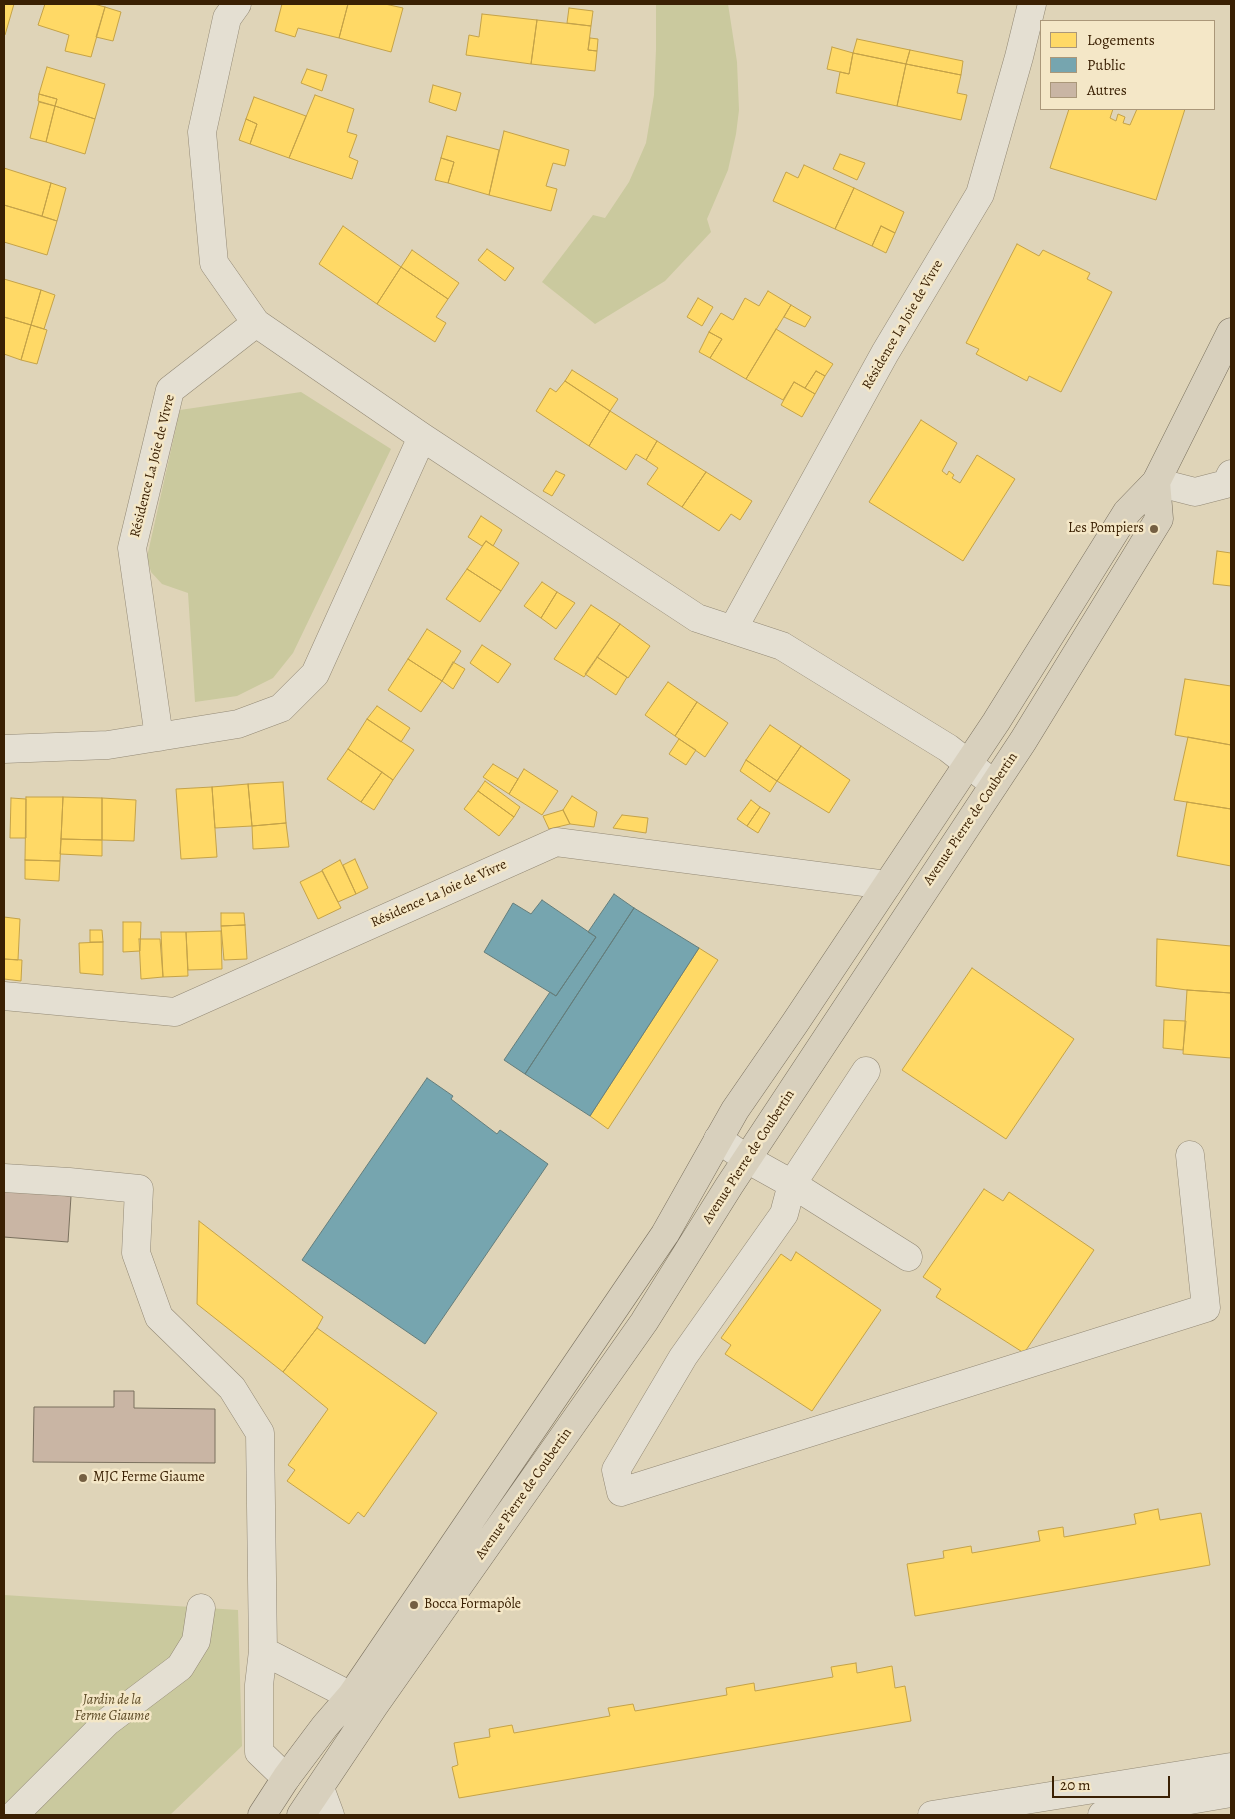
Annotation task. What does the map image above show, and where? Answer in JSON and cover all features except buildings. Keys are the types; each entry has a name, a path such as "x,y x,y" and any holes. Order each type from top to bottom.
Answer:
{"main road":[{"name":"Avenue Pierre de Coubertin","path":"262,1815 286,1778 325,1726 351,1696 665,1234 734,1110 800,1015 996,722 1127,512 1156,482 1231,332"},
{"name":"Avenue Pierre de Coubertin","path":"301,1815 374,1706 644,1322 747,1159 1023,741 1160,519 1156,482"}],"street":[{"path":"237,4 227,18 202,132 214,263 256,323 422,437 698,618 782,646 926,734 994,784"},
{"name":"Résidence La Joie de Vivre","path":"733,629 884,353 980,194 1032,4"},
{"name":"Résidence La Joie de Vivre","path":"159,737 132,548 170,390 256,323"},
{"path":"4,749 108,745 238,724 281,708 315,674 422,437"},
{"path":"1156,482 1195,492 1226,484 1231,474"},
{"name":"Résidence La Joie de Vivre","path":"4,996 175,1012 556,842 887,884"},
{"path":"866,1071 792,1184 784,1214 683,1357 616,1470 620,1492 1206,1308 1190,1155"},
{"path":"718,1139 747,1159 792,1184 908,1257"},
{"path":"4,1178 139,1189 136,1253 159,1317 232,1388 260,1433 263,1651 259,1685 259,1752 286,1778"},
{"path":"14,1815 107,1722 180,1667 196,1640 201,1608"},
{"path":"263,1651 351,1696"},
{"path":"932,1815 1231,1766"},
{"path":"320,1788 330,1815"},
{"path":"1102,1815 1231,1793"}],"green space":[{"path":"656,4 728,4 737,62 739,110 736,134 728,170 707,219 711,232 665,281 595,324 542,282 593,215 605,218 629,182 646,143 654,95"},
{"path":"301,392 391,449 293,653 273,678 237,696 195,702 188,593 162,584 151,572 147,557 180,410"},
{"name":"Jardin de la Ferme Giaume","path":"4,1595 238,1610 242,1746 170,1815 4,1815"}],"place":[{"name":"Les Pompiers","path":"1154,529"},
{"name":"MJC Ferme Giaume","path":"83,1478"},
{"name":"Bocca Formapôle","path":"414,1605"}]}
